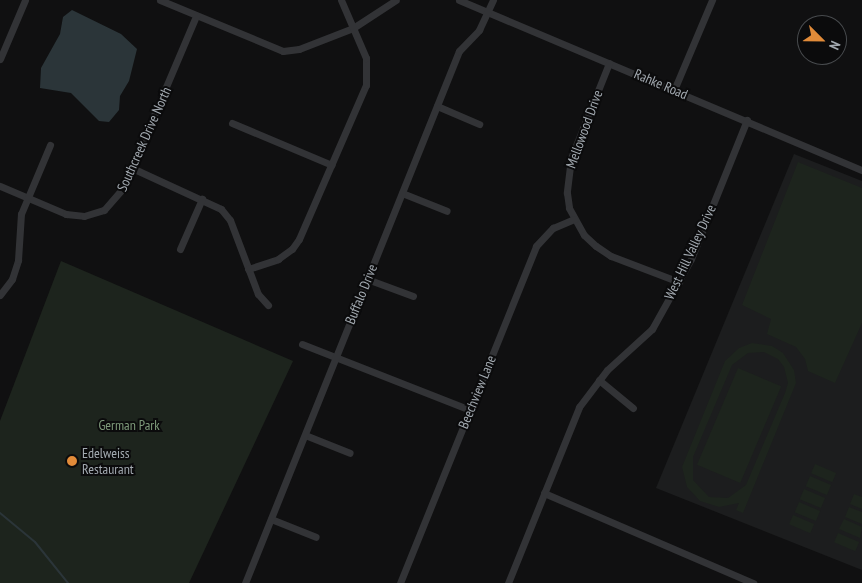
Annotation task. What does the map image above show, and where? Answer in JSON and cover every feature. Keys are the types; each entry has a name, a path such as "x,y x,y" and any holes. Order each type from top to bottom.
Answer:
{"street":[{"path":"0,59 26,0"},
{"path":"160,0 283,51 299,49 353,28 396,0"},
{"path":"248,269 278,259 292,249 332,165 368,76 366,58 342,0"},
{"name":"Rahke Road","path":"459,0 862,170"},
{"name":"Buffalo Drive","path":"245,583 436,106 459,52 479,30 493,0"},
{"path":"674,90 712,0"},
{"name":"Southcreek Drive North","path":"0,186 66,214 90,215 104,210 117,198 132,168 196,16"},
{"name":"Mellowood Drive","path":"609,63 568,170 566,193 574,219 584,235 610,256 679,282"},
{"path":"436,106 479,124"},
{"name":"West Hill Valley Drive","path":"511,582 579,407 599,380 652,329 679,282 747,120"},
{"path":"232,122 332,165"},
{"path":"0,295 12,279 18,260 18,226 50,145"},
{"path":"132,168 202,198 221,209 230,220 258,294 268,305"},
{"path":"402,193 447,211"},
{"path":"180,250 202,198"},
{"name":"Beechview Lane","path":"400,583 536,246 553,228 574,219"},
{"path":"367,279 413,296"},
{"path":"302,344 470,410"},
{"path":"599,380 633,408"},
{"path":"305,435 350,453"},
{"path":"544,494 741,581 754,583"},
{"path":"271,519 316,537"}],"shaded area":[{"path":"72,10 121,34 137,49 129,81 120,96 119,110 109,122 99,121 71,93 40,88 41,68 60,34 63,17"},
{"path":"794,154 862,181 862,570 656,488"}],"green space":[{"path":"798,162 862,188 862,323 835,383 808,371 805,359 796,347 767,334 771,319 742,305"},
{"name":"German Park","path":"61,261 293,361 189,583 0,583 0,421"},
{"path":"752,343 772,346 783,353 794,370 796,383 743,513 736,510 739,503 719,507 700,501 687,487 682,467 725,361 739,348","holes":["764,352 778,359 784,367 788,383 746,485 728,498 709,497 693,480 693,457 732,365 748,353"]},
{"path":"738,368 781,386 740,483 697,465"},
{"path":"815,464 836,473 832,482 811,473"},
{"path":"810,476 831,485 827,495 806,486"},
{"path":"804,489 825,498 821,508 800,499"},
{"path":"854,494 862,497 862,509 850,504"},
{"path":"799,502 820,511 816,521 795,512"},
{"path":"849,507 862,512 862,524 845,517"},
{"path":"793,515 814,524 810,533 789,524"},
{"path":"844,519 862,527 860,538 839,529"},
{"path":"838,533 859,542 855,551 834,542"}],"waterway":[{"path":"0,513 35,542 68,583"}],"place":[{"name":"Edelweiss Restaurant","path":"72,461"}]}
